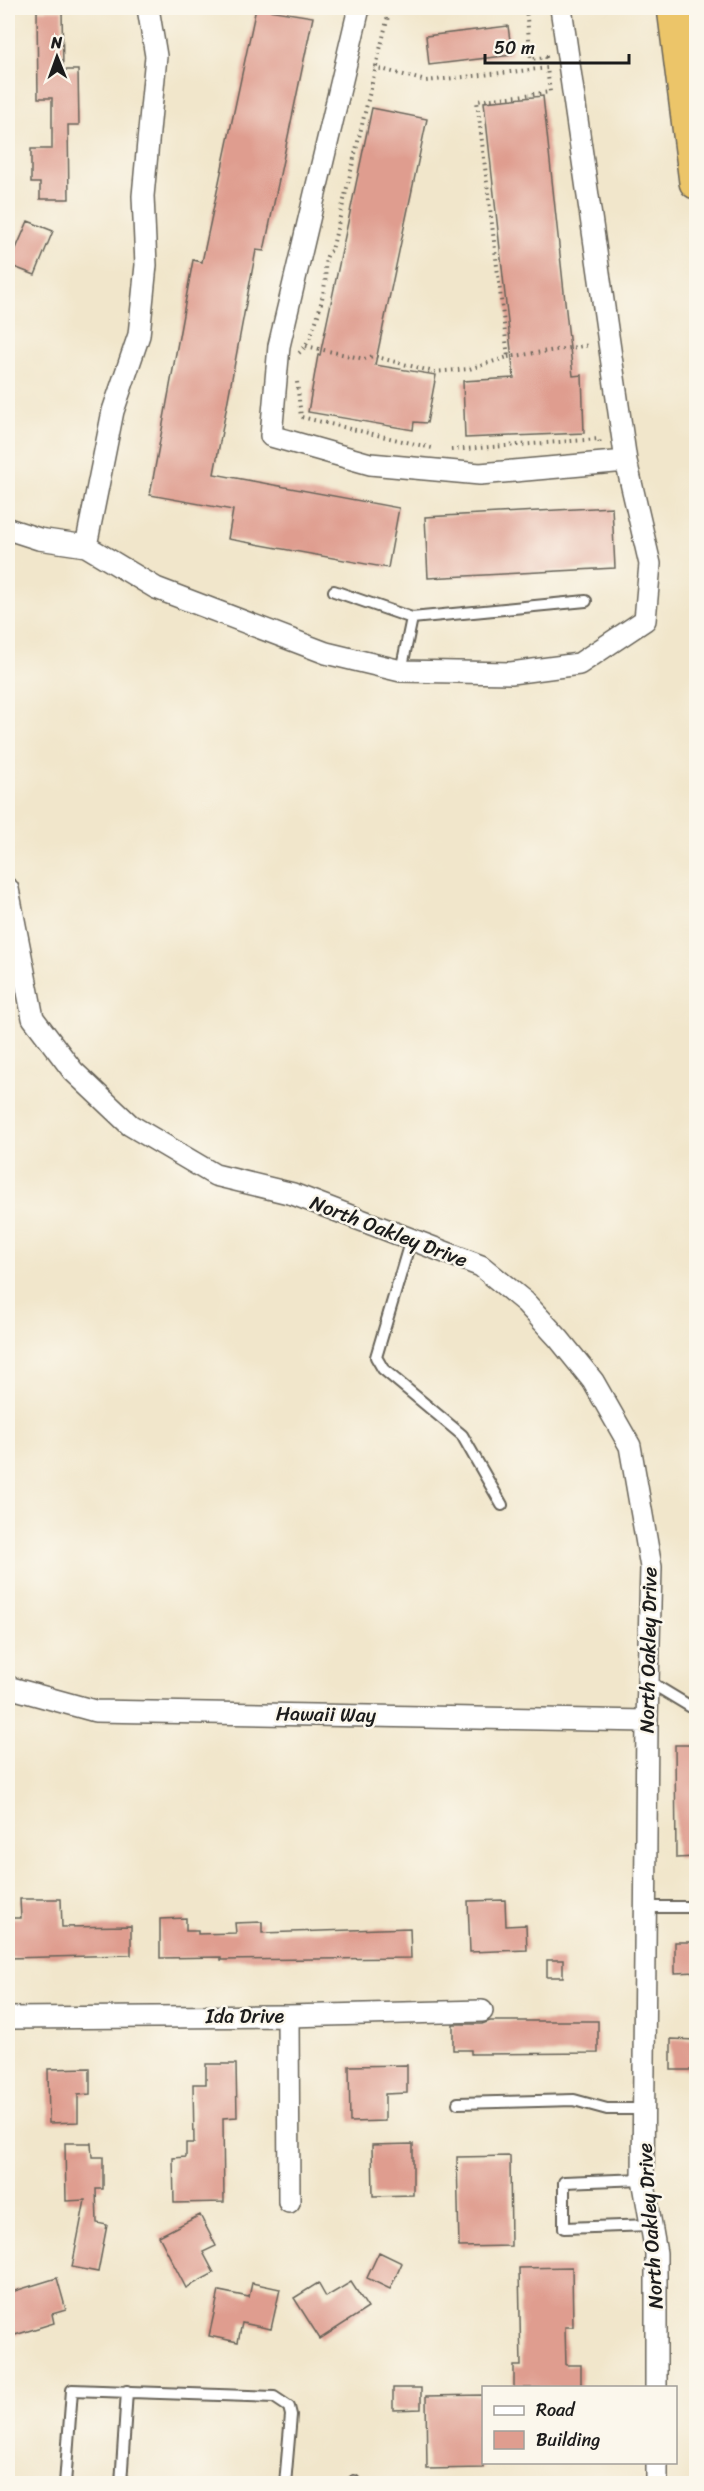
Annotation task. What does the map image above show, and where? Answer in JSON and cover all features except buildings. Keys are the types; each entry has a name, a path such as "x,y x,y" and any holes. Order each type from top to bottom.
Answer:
{"highway":[{"path":"674,8 696,182"}],"street":[{"path":"86,546 113,411 139,335 146,265 143,196 156,56 148,8"},
{"path":"359,8 279,346 271,436 370,464 480,474 626,461"},
{"path":"8,529 39,538 86,546 156,588 326,653 402,671 511,673 579,664 645,620 650,564 626,461 561,8"},
{"name":"North Oakley Drive","path":"8,889 33,1017 73,1071 130,1125 215,1175 292,1194 481,1266 525,1302 560,1339 593,1381 630,1446 651,1567 647,1721 643,2180 656,2253 657,2386"},
{"name":"Hawaii Way","path":"8,1687 95,1711 647,1721"},
{"name":"Ida Drive","path":"8,2018 288,2016 482,2011"},
{"path":"288,2016 289,2202"},
{"path":"657,2464 657,2484"}],"lane":[{"path":"334,591 412,618 586,601"},
{"path":"402,671 412,618"},
{"path":"411,1239 376,1357 383,1369 462,1436 502,1505"},
{"path":"648,1681 696,1710"},
{"path":"645,1907 696,1907"},
{"path":"458,2103 574,2100 607,2109 644,2109"},
{"path":"643,2180 564,2182 564,2228 651,2225"},
{"path":"65,2484 72,2390 274,2397 289,2407 291,2424 285,2484"},
{"path":"121,2484 128,2391"}],"path":[{"path":"294,356 306,346 326,281 324,265 332,250 374,67 390,8"},
{"path":"508,357 477,101 550,92 546,57 531,59 526,8"},
{"path":"374,67 426,81 547,68"},
{"path":"306,346 364,359 374,356 434,372 469,369 508,357 609,343"},
{"path":"296,377 301,417 442,450 599,439 602,463"}]}
